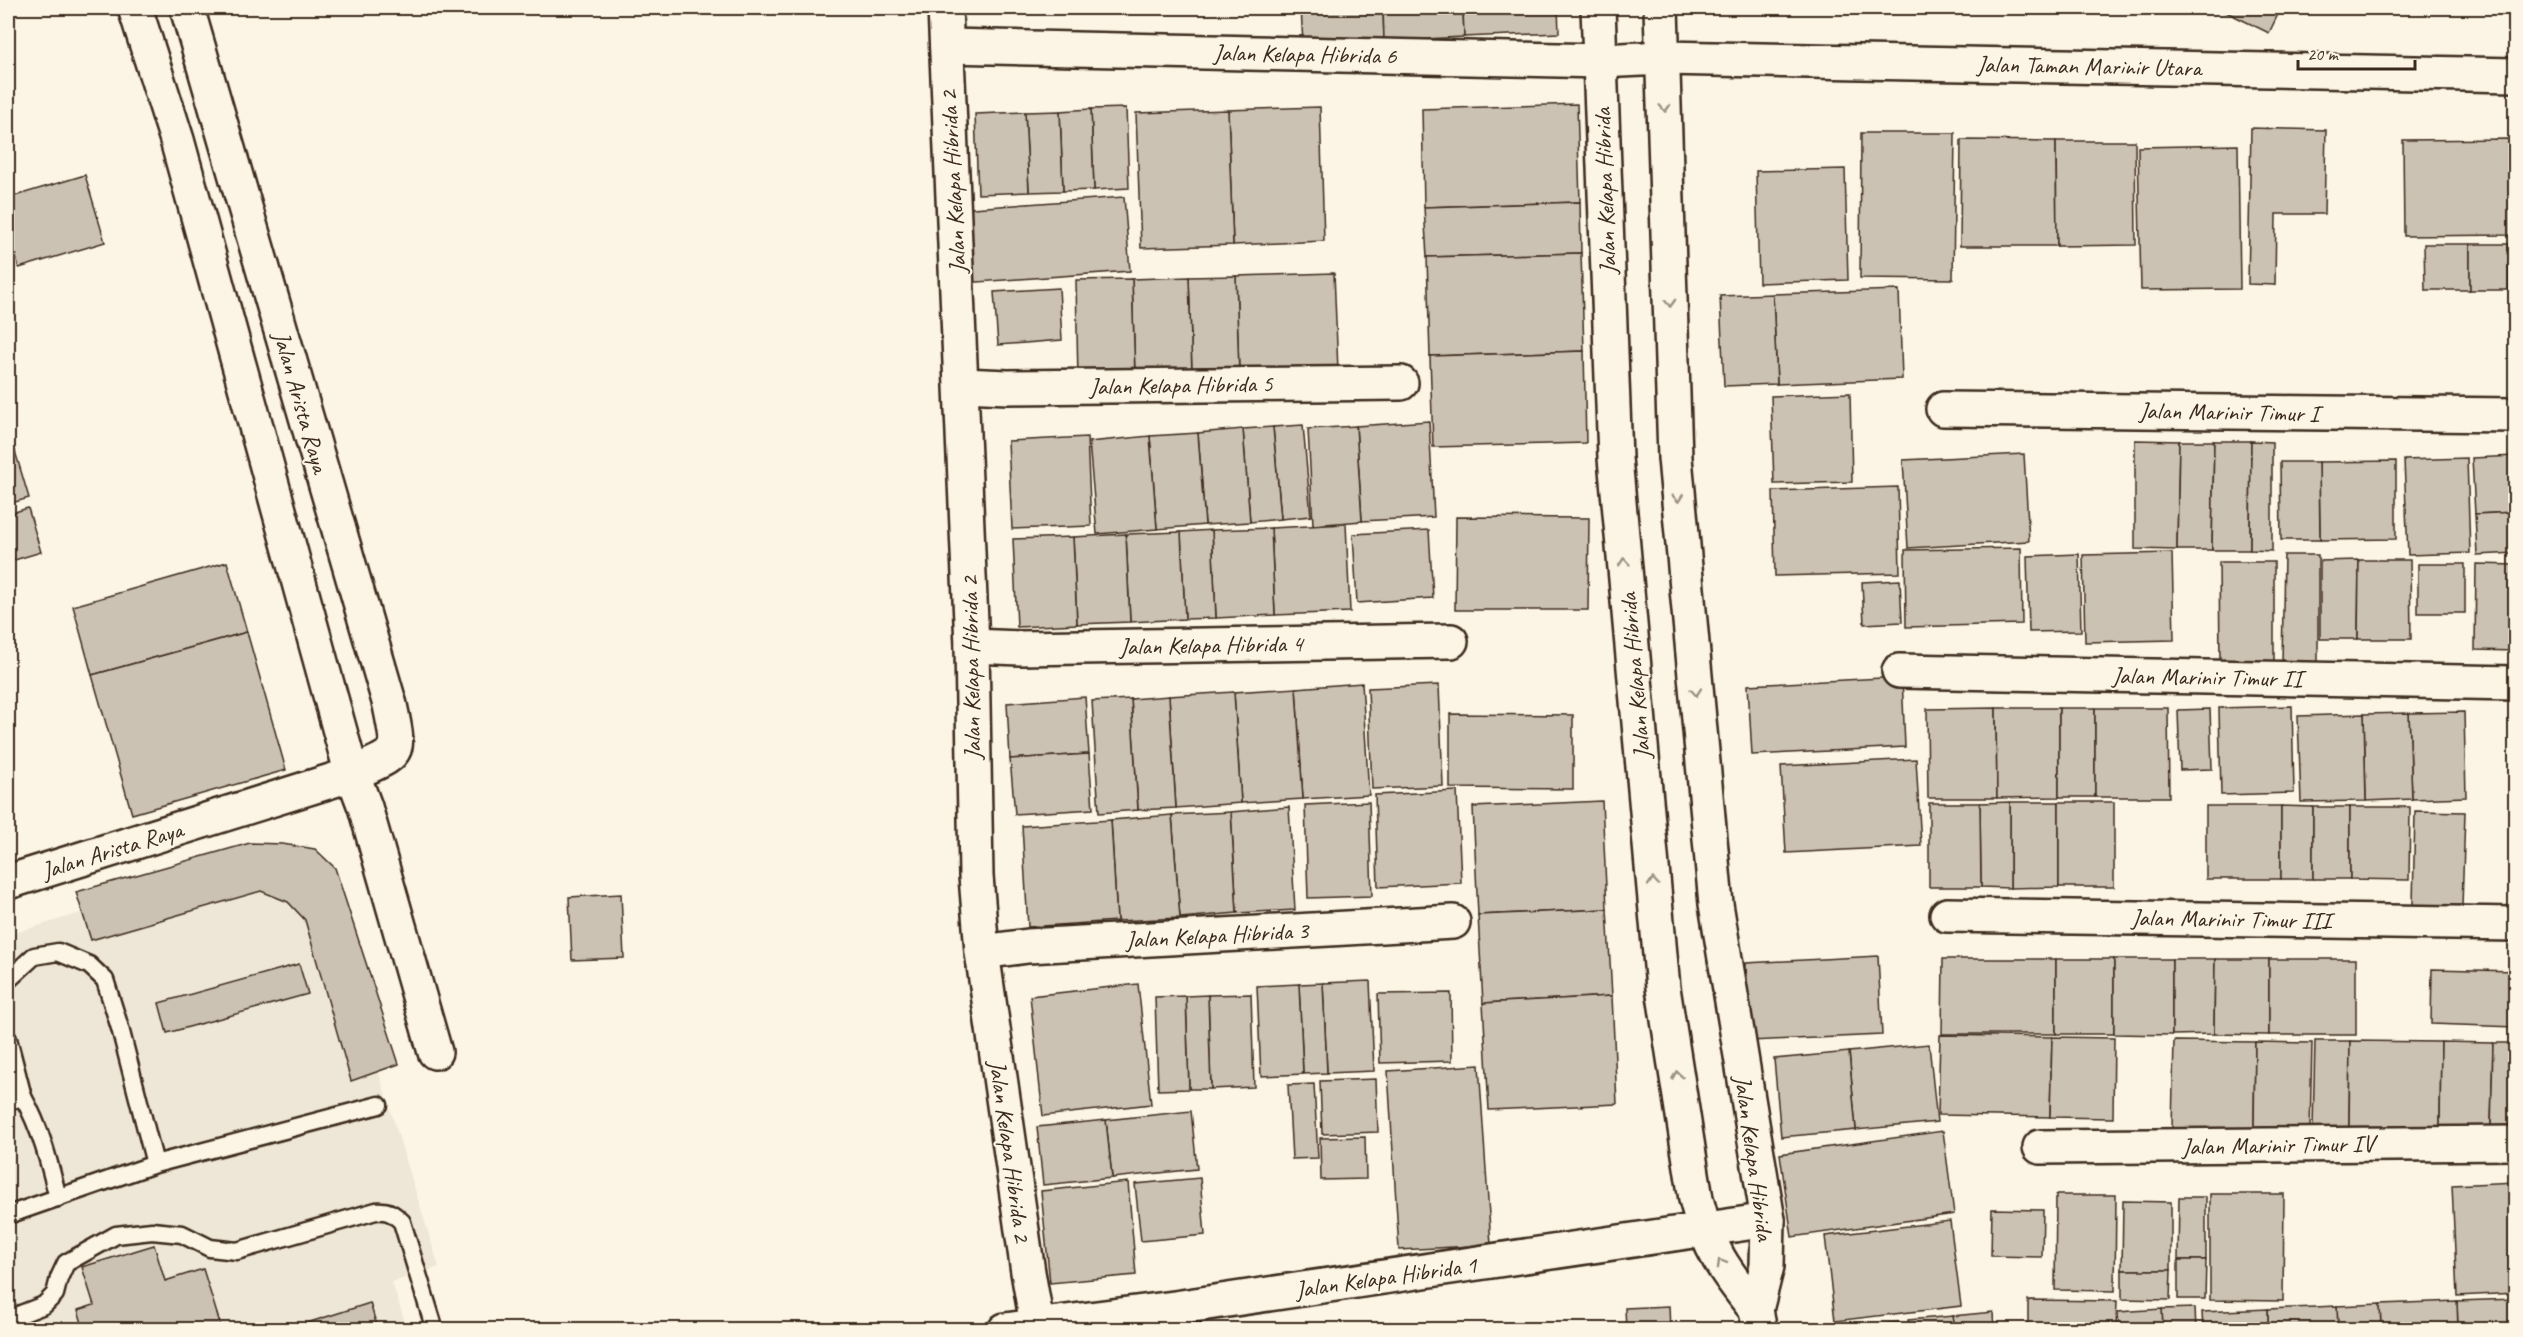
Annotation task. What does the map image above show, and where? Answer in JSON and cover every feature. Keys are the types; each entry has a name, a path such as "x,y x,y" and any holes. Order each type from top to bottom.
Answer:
{"street":[{"name":"Jalan Arista Raya","path":"135,8 177,140 353,774"},
{"name":"Jalan Arista Raya","path":"8,882 353,774 389,756 396,748 397,740 390,705 187,8"},
{"name":"Jalan Kelapa Hibrida 2","path":"945,8 972,646 976,876 982,952 1037,1324"},
{"name":"Jalan Kelapa Hibrida","path":"1598,8 1615,458 1663,988 1696,1199 1704,1231 1722,1267 1758,1320"},
{"name":"Jalan Kelapa Hibrida","path":"1661,8 1675,458 1716,904 1768,1220 1767,1266 1758,1320"},
{"name":"Jalan Kelapa Hibrida 6","path":"947,46 1600,60 1663,58"},
{"name":"Jalan Taman Marinir Utara","path":"1663,58 2516,75"},
{"name":"Jalan Kelapa Hibrida 5","path":"962,385 1020,387 1401,383"},
{"name":"Jalan Marinir Timur I","path":"1943,409 2516,415"},
{"name":"Jalan Kelapa Hibrida 4","path":"972,646 1020,648 1451,641"},
{"name":"Jalan Marinir Timur II","path":"1899,671 2516,683"},
{"path":"353,774 435,1052"},
{"name":"Jalan Marinir Timur III","path":"1947,915 2516,924"},
{"name":"Jalan Kelapa Hibrida 3","path":"982,952 1028,946 1453,922"},
{"name":"Jalan Marinir Timur IV","path":"2040,1147 2516,1143"},
{"name":"Jalan Kelapa Hibrida 1","path":"1005,1329 1037,1324 1173,1319 1768,1220"}],"lane":[{"path":"8,980 34,956 58,952 89,965 105,980 120,1028 155,1164"},
{"path":"8,1039 15,1099 44,1141 58,1198"},
{"path":"8,1215 155,1164 379,1105"},
{"path":"8,1318 44,1305 55,1294 66,1263 116,1235 152,1231 182,1234 210,1248 237,1251 386,1210 394,1213 402,1222 435,1329"}],"shaded area":[{"path":"308,844 439,1267 392,1282 407,1329 8,1330 8,935"}],"building":[{"path":"1301,8 1383,8 1384,41 1303,44"},
{"path":"1383,8 1463,8 1464,37 1384,41"},
{"path":"1463,8 1558,8 1559,33 1464,37"},
{"path":"2218,8 2281,8 2269,33"},
{"path":"1577,104 1580,202 1424,207 1422,109"},
{"path":"1320,107 1324,241 1233,245 1228,110"},
{"path":"1126,108 1129,188 1094,190 1091,109"},
{"path":"1091,109 1094,190 1063,191 1060,111"},
{"path":"1228,110 1233,245 1141,248 1136,113"},
{"path":"1060,111 1063,191 1029,192 1025,112"},
{"path":"1025,112 1029,192 978,194 975,114"},
{"path":"2251,128 2326,130 2324,214 2276,214 2275,285 2248,284"},
{"path":"1861,133 1955,133 1953,279 1860,278"},
{"path":"2512,139 2512,235 2404,236 2403,140"},
{"path":"1961,140 2056,141 2057,246 1960,246"},
{"path":"2056,141 2135,141 2136,245 2057,246"},
{"path":"2238,145 2240,289 2141,290 2138,147"},
{"path":"1845,169 1848,280 1759,283 1756,171"},
{"path":"85,175 105,242 19,268 8,229 8,198"},
{"path":"1124,197 1130,271 964,283 958,209"},
{"path":"1580,202 1581,253 1427,257 1424,207"},
{"path":"2424,244 2470,244 2470,290 2425,290"},
{"path":"2470,244 2509,244 2509,290 2470,290"},
{"path":"1581,253 1584,351 1430,356 1427,257"},
{"path":"1334,273 1338,371 1239,374 1236,276"},
{"path":"1236,276 1239,374 1192,375 1189,277"},
{"path":"1189,277 1192,375 1135,377 1132,279"},
{"path":"1132,279 1135,377 1078,379 1076,280"},
{"path":"1059,288 1062,340 998,345 994,292"},
{"path":"1899,290 1902,379 1777,384 1773,294"},
{"path":"1773,294 1777,384 1724,386 1720,296"},
{"path":"1584,351 1586,443 1433,447 1430,356"},
{"path":"1850,393 1852,482 1774,484 1771,396"},
{"path":"1429,421 1434,517 1362,521 1356,426"},
{"path":"1303,425 1311,516 1281,519 1273,427"},
{"path":"1356,426 1362,521 1313,525 1308,429"},
{"path":"1273,427 1281,519 1250,522 1243,429"},
{"path":"1243,429 1250,522 1205,525 1198,433"},
{"path":"1198,433 1205,525 1157,529 1150,436"},
{"path":"1150,436 1157,529 1097,534 1089,442"},
{"path":"1087,437 1091,526 1012,529 1008,441"},
{"path":"2135,440 2179,441 2177,550 2135,549"},
{"path":"2179,441 2214,441 2212,550 2177,550"},
{"path":"2214,441 2251,441 2250,550 2212,550"},
{"path":"2251,441 2272,442 2272,551 2250,550"},
{"path":"15,451 29,498 8,504 8,453"},
{"path":"2024,454 2029,541 1908,548 1903,460"},
{"path":"2516,456 2516,512 2475,514 2472,458"},
{"path":"2467,458 2470,553 2408,555 2404,460"},
{"path":"2396,461 2396,539 2320,540 2319,462"},
{"path":"2280,462 2319,462 2320,540 2281,540"},
{"path":"1898,487 1900,573 1775,576 1773,491"},
{"path":"28,508 41,552 8,562 8,514"},
{"path":"2516,512 2516,553 2477,555 2475,514"},
{"path":"1456,517 1589,518 1588,610 1455,610"},
{"path":"1346,524 1350,612 1275,615 1271,528"},
{"path":"1271,528 1275,615 1216,618 1212,530"},
{"path":"1212,530 1216,618 1185,619 1181,532"},
{"path":"1429,530 1433,598 1357,603 1353,534"},
{"path":"1181,532 1185,619 1130,622 1126,534"},
{"path":"1126,534 1130,622 1077,624 1073,537"},
{"path":"1073,537 1077,624 1017,627 1013,539"},
{"path":"2021,548 2022,624 1906,627 1905,550"},
{"path":"2172,553 2174,640 2085,642 2083,555"},
{"path":"2079,554 2081,631 2029,632 2027,556"},
{"path":"2284,555 2318,555 2318,664 2282,664"},
{"path":"2359,560 2358,639 2320,639 2320,561"},
{"path":"2359,560 2410,560 2411,639 2358,639"},
{"path":"227,562 247,632 92,675 73,606"},
{"path":"2219,562 2274,562 2274,661 2220,661"},
{"path":"2418,564 2465,564 2465,613 2418,613"},
{"path":"2476,564 2516,565 2516,651 2475,650"},
{"path":"1900,580 1902,622 1864,624 1862,582"},
{"path":"247,632 286,770 132,814 92,675"},
{"path":"1902,677 1905,747 1752,755 1748,685"},
{"path":"1362,683 1369,795 1303,799 1296,688"},
{"path":"1439,685 1443,786 1372,789 1368,688"},
{"path":"1296,688 1303,799 1241,803 1234,692"},
{"path":"1234,692 1241,803 1176,808 1169,696"},
{"path":"1169,696 1176,808 1138,810 1131,699"},
{"path":"1085,697 1089,754 1010,759 1007,703"},
{"path":"1131,699 1138,810 1099,813 1092,701"},
{"path":"2292,706 2294,793 2221,795 2219,708"},
{"path":"1996,708 1997,798 1928,798 1927,709"},
{"path":"1996,708 2059,708 2059,797 1997,798"},
{"path":"2059,708 2095,708 2095,797 2059,797"},
{"path":"2095,708 2168,708 2169,797 2095,797"},
{"path":"2210,709 2212,769 2180,770 2178,710"},
{"path":"2464,712 2466,797 2412,799 2409,713"},
{"path":"2409,713 2412,799 2366,801 2364,714"},
{"path":"1450,714 1573,715 1573,789 1450,788"},
{"path":"2364,714 2366,801 2301,802 2298,716"},
{"path":"1089,754 1093,809 1015,814 1010,759"},
{"path":"1916,759 1921,846 1786,853 1781,766"},
{"path":"1457,791 1461,883 1378,887 1375,795"},
{"path":"1602,801 1607,909 1478,915 1473,807"},
{"path":"1369,802 1372,896 1308,898 1305,805"},
{"path":"2010,802 2059,802 2059,887 2010,888"},
{"path":"2010,802 2010,888 1981,887 1980,803"},
{"path":"2059,802 2114,802 2114,887 2059,887"},
{"path":"1929,803 1980,803 1981,887 1929,887"},
{"path":"2206,806 2281,806 2281,879 2206,879"},
{"path":"2281,806 2313,807 2313,879 2281,879"},
{"path":"1289,807 1295,910 1237,913 1231,812"},
{"path":"2313,807 2350,807 2350,879 2313,879"},
{"path":"2350,807 2410,807 2409,880 2350,879"},
{"path":"2415,811 2465,812 2462,907 2413,905"},
{"path":"1231,812 1237,913 1180,918 1172,815"},
{"path":"1172,815 1180,918 1117,921 1111,820"},
{"path":"1111,820 1117,921 1028,927 1022,826"},
{"path":"250,843 282,844 315,849 335,868 399,1064 351,1081 305,920 288,902 261,891 91,940 76,892"},
{"path":"621,894 624,958 572,960 569,897"},
{"path":"1607,909 1612,996 1483,1003 1478,915"},
{"path":"1878,956 1882,1035 1750,1041 1746,963"},
{"path":"1943,959 2056,959 2056,1034 1942,1034"},
{"path":"2056,959 2114,959 2114,1034 2056,1034"},
{"path":"2114,959 2172,959 2172,1035 2114,1034"},
{"path":"2172,959 2215,959 2214,1034 2172,1035"},
{"path":"2215,959 2269,959 2269,1035 2214,1034"},
{"path":"2269,959 2356,959 2356,1035 2269,1035"},
{"path":"299,964 308,994 167,1033 159,1003"},
{"path":"2432,969 2516,971 2516,1027 2431,1024"},
{"path":"1370,981 1374,1071 1327,1073 1323,983"},
{"path":"1323,983 1327,1073 1303,1074 1299,984"},
{"path":"1138,984 1151,1104 1043,1116 1030,996"},
{"path":"1299,984 1303,1074 1261,1076 1257,986"},
{"path":"1451,993 1452,1061 1380,1063 1378,994"},
{"path":"1251,994 1254,1087 1211,1089 1208,995"},
{"path":"1208,995 1211,1089 1189,1089 1186,996"},
{"path":"1186,996 1189,1089 1158,1090 1155,997"},
{"path":"1612,996 1617,1104 1489,1110 1483,1003"},
{"path":"1940,1035 2052,1037 2050,1117 1938,1115"},
{"path":"2052,1037 2114,1038 2113,1118 2050,1117"},
{"path":"2174,1041 2255,1042 2254,1128 2172,1128"},
{"path":"2315,1041 2350,1041 2349,1127 2313,1127"},
{"path":"2350,1041 2441,1042 2440,1128 2349,1127"},
{"path":"2255,1042 2312,1043 2310,1129 2254,1128"},
{"path":"2441,1042 2493,1043 2491,1129 2440,1128"},
{"path":"2493,1043 2516,1043 2516,1129 2491,1129"},
{"path":"1929,1044 1937,1122 1856,1130 1849,1052"},
{"path":"1849,1052 1856,1130 1781,1137 1774,1059"},
{"path":"1479,1065 1491,1245 1399,1250 1388,1071"},
{"path":"1376,1079 1378,1132 1322,1134 1320,1081"},
{"path":"1314,1084 1318,1158 1292,1159 1288,1085"},
{"path":"1191,1111 1197,1169 1112,1178 1106,1120"},
{"path":"1106,1120 1112,1178 1043,1185 1037,1127"},
{"path":"1943,1131 1954,1214 1792,1237 1780,1154"},
{"path":"1365,1137 1366,1179 1321,1180 1320,1138"},
{"path":"1200,1178 1205,1235 1141,1241 1135,1184"},
{"path":"1128,1182 1136,1275 1050,1283 1041,1191"},
{"path":"2516,1182 2516,1293 2457,1296 2452,1185"},
{"path":"2210,1194 2284,1194 2283,1301 2210,1300"},
{"path":"2056,1195 2116,1195 2115,1291 2055,1290"},
{"path":"2179,1197 2206,1197 2206,1260 2178,1260"},
{"path":"2123,1201 2171,1202 2171,1270 2122,1270"},
{"path":"1992,1209 2043,1210 2042,1257 1991,1256"},
{"path":"1950,1221 1961,1306 1835,1321 1825,1236"},
{"path":"154,1245 165,1281 203,1269 222,1330 61,1330 82,1323 78,1310 94,1305 82,1267"},
{"path":"2178,1260 2206,1260 2205,1299 2178,1299"},
{"path":"2122,1270 2171,1270 2170,1300 2122,1299"},
{"path":"2516,1299 2516,1330 2458,1330 2457,1301"},
{"path":"2028,1300 2117,1301 2116,1330 2028,1330"},
{"path":"2457,1301 2458,1330 2381,1330 2380,1304"},
{"path":"370,1303 378,1330 285,1330"},
{"path":"2380,1304 2381,1330 2338,1330 2337,1306"},
{"path":"1669,1306 1670,1330 1626,1330 1625,1308"},
{"path":"2337,1306 2338,1330 2268,1330 2268,1309"},
{"path":"2195,1308 2196,1330 2163,1330 2162,1309"},
{"path":"2162,1309 2163,1330 2119,1330 2118,1312"},
{"path":"2268,1309 2268,1330 2203,1330 2202,1312"},
{"path":"1993,1312 1994,1330 1955,1330 1953,1316"},
{"path":"1953,1316 1955,1330 1909,1330 1908,1320"},
{"path":"1900,1322 1901,1330 1849,1330 1849,1327"}]}
